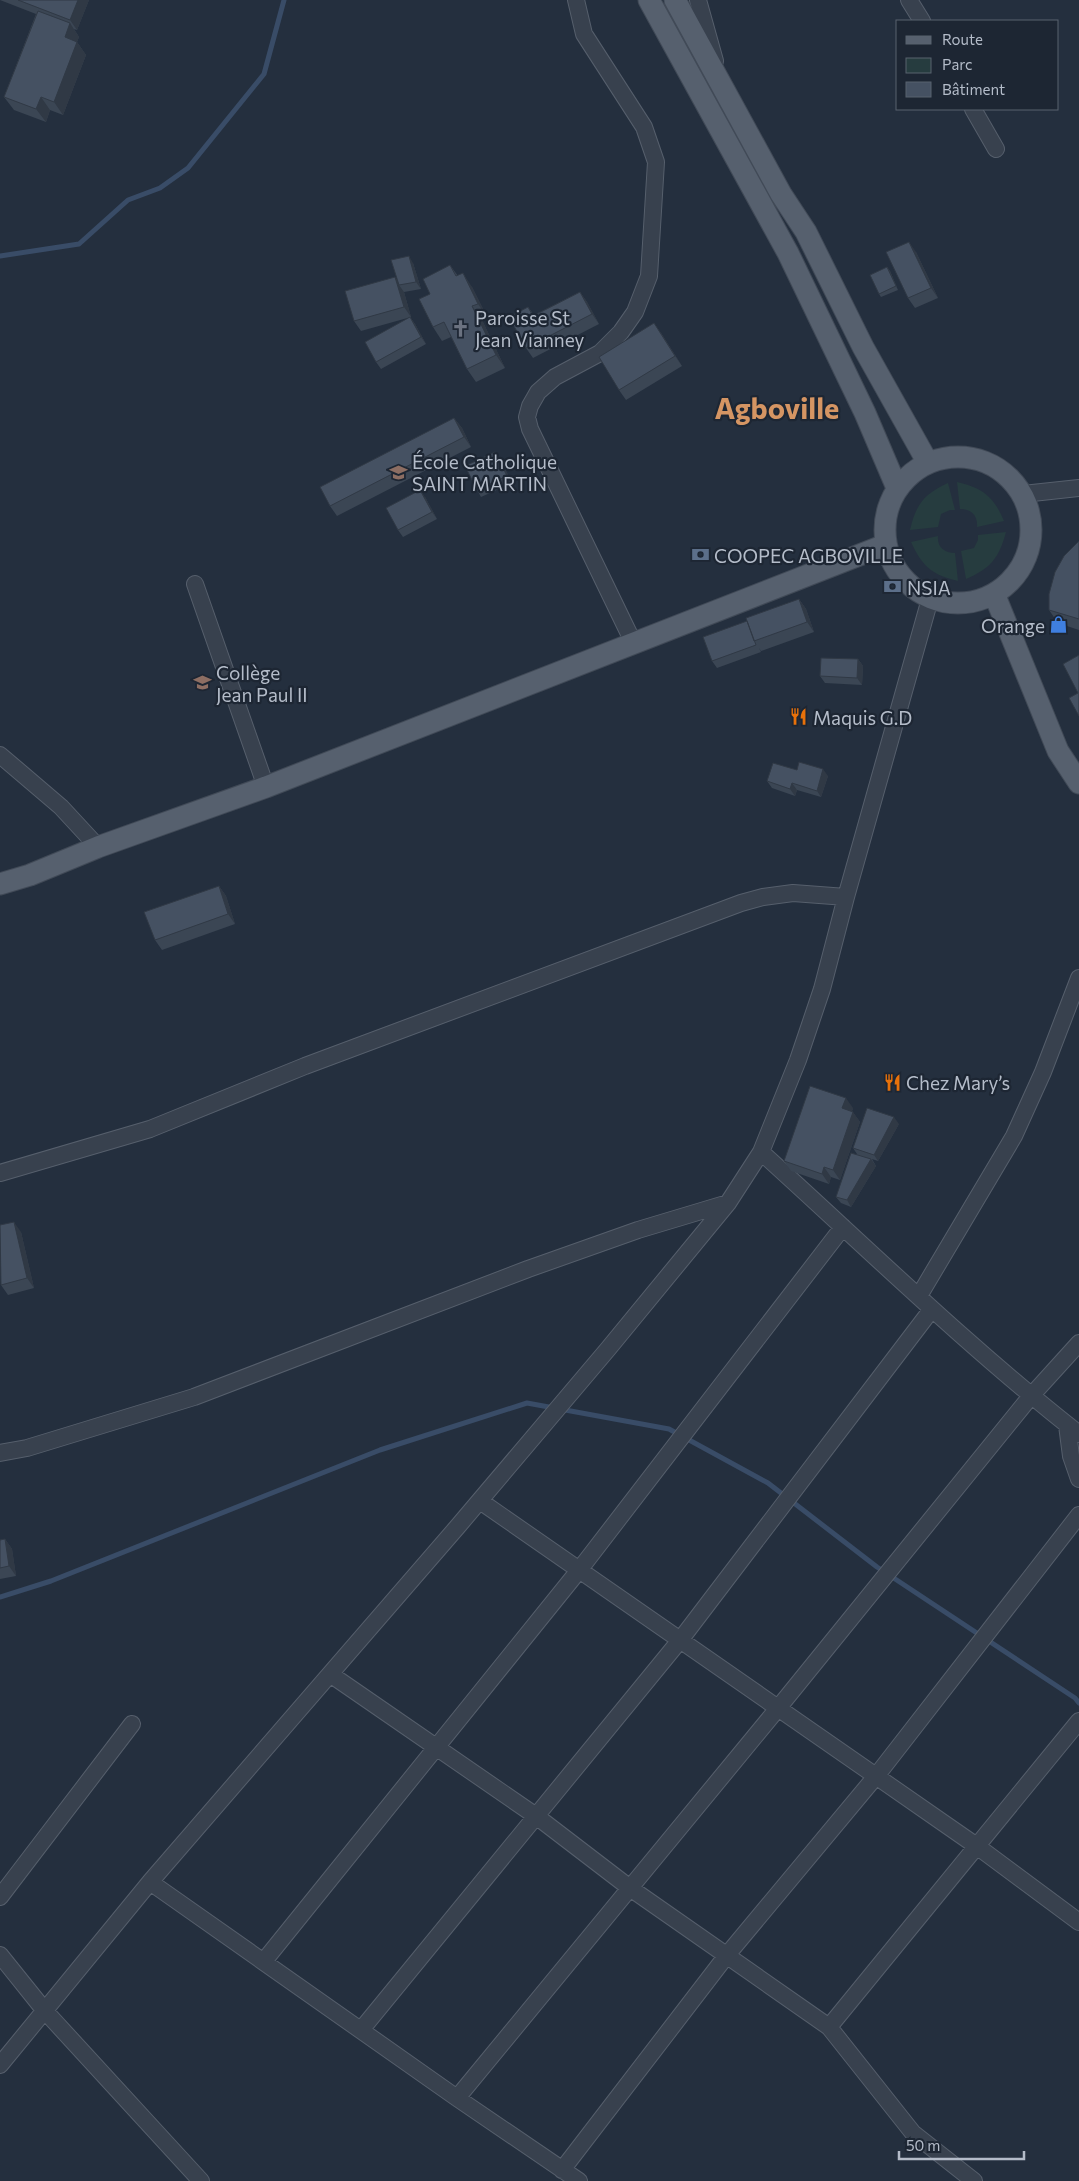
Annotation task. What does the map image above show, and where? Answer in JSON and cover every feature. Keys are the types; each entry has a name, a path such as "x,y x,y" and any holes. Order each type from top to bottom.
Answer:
{"main road":[{"path":"649,0 788,253 865,413 897,488"},
{"path":"675,0 781,194 806,232 863,347 928,463"},
{"path":"955,457 982,460 1006,474 1023,494 1032,522 1030,551 1017,577 995,596 963,605 930,600 901,578 885,545 884,525 887,512 897,488 911,473 928,463 955,457"},
{"path":"0,884 266,787 885,545"},
{"path":"995,596 1058,751 1079,783"}],"street":[{"path":"576,0 584,34 644,127 656,162 649,276 635,312 621,332 600,352 555,377 538,392 530,406 527,417 530,430 634,644"},
{"path":"698,0 721,84"},
{"path":"909,0 921,20"},
{"path":"974,110 996,150"},
{"path":"1023,494 1079,488"},
{"path":"195,584 266,787"},
{"path":"0,2065 150,1882 480,1501 728,1204 761,1152 798,1060 822,989 930,600"},
{"path":"0,756 61,806 98,847"},
{"path":"0,1173 150,1129 305,1066 741,903 763,897 793,893 846,897"},
{"path":"919,1296 1014,1136 1043,1072 1079,978"},
{"path":"761,1152 932,1309 1031,1396 1073,1430 1071,1456 1079,1479"},
{"path":"0,1453 27,1448 194,1397 528,1269 638,1230 728,1204"},
{"path":"264,1961 580,1569 843,1227"},
{"path":"361,2030 681,1639 932,1309"},
{"path":"457,2098 779,1707 1031,1396 1079,1343"},
{"path":"480,1501 779,1707 978,1847 1079,1922"},
{"path":"562,2170 726,1955 877,1776 1079,1515"},
{"path":"330,1674 536,1816 630,1888 829,2027 913,2133 974,2181"},
{"path":"829,2027 978,1847 1079,1721"},
{"path":"0,1897 132,1724"},
{"path":"150,1882 457,2098 579,2181"},
{"path":"0,1955 45,2011 201,2181"}],"green space":[{"path":"957,482 974,487 986,495 992,500 1004,521 977,527 975,516 967,510 960,509"},
{"path":"948,483 955,510 941,514 938,527 910,530 915,513 922,501 933,491"},
{"path":"1006,532 993,561 982,571 966,579 961,551 974,548 978,535"},
{"path":"938,536 942,549 955,553 958,581 941,576 929,568 919,557 911,542"}],"building":[{"path":"18,0 78,0 70,20"},
{"path":"38,11 70,23 65,37 77,42 54,102 41,97 36,109 4,97"},
{"path":"909,242 931,288 908,298 886,252"},
{"path":"409,256 416,282 399,285 391,260"},
{"name":"Paroisse St Jean Vianney","path":"450,265 456,276 463,273 478,304 472,306 496,355 467,369 444,322 433,327 419,299 430,294 423,279"},
{"path":"887,267 896,286 879,294 870,275"},
{"path":"395,277 404,307 354,321 345,291"},
{"path":"580,292 592,314 526,348 509,317 528,307 533,316"},
{"path":"410,317 421,337 376,362 365,342"},
{"path":"654,323 675,356 619,390 599,357"},
{"path":"454,418 464,437 330,506 320,487"},
{"path":"495,452 507,476 477,490 465,466"},
{"path":"420,490 432,512 398,530 386,508"},
{"path":"1079,541 1079,619 1049,610 1049,594 1055,572 1064,556"},
{"path":"799,599 807,622 754,641 746,618"},
{"path":"747,621 756,645 712,661 703,637"},
{"path":"1079,655 1079,716 1069,698 1078,693 1063,664"},
{"path":"821,658 858,659 857,678 820,676"},
{"path":"799,762 823,769 817,791 792,783 790,789 767,781 773,763 797,770"},
{"path":"219,886 228,914 155,940 144,912"},
{"path":"810,1086 846,1098 842,1108 853,1112 833,1170 824,1167 822,1174 784,1161"},
{"path":"867,1108 894,1117 874,1155 853,1148"},
{"path":"851,1153 871,1159 847,1200 836,1197"},
{"path":"14,1222 27,1278 1,1285 0,1225"},
{"path":"5,1539 9,1566 0,1568 0,1540"}],"waterway":[{"path":"0,256 79,244 128,200 160,188 188,168 264,74 284,0"},
{"path":"0,1597 51,1581 380,1450 527,1403 669,1429 768,1483 877,1567 1075,1698 1079,1703"}],"place":[{"name":"Paroisse St Jean Vianney","path":"461,328"},
{"name":"École Catholique SAINT MARTIN","path":"398,472"},
{"name":"COOPEC AGBOVILLE","path":"700,555"},
{"name":"NSIA","path":"893,587"},
{"name":"Orange","path":"1059,625"},
{"name":"Collège Jean Paul II","path":"202,683"},
{"name":"Maquis G.D","path":"799,717"},
{"name":"Chez Mary’s","path":"892,1082"}],"district":[{"name":"Agboville","path":"777,407"}]}
